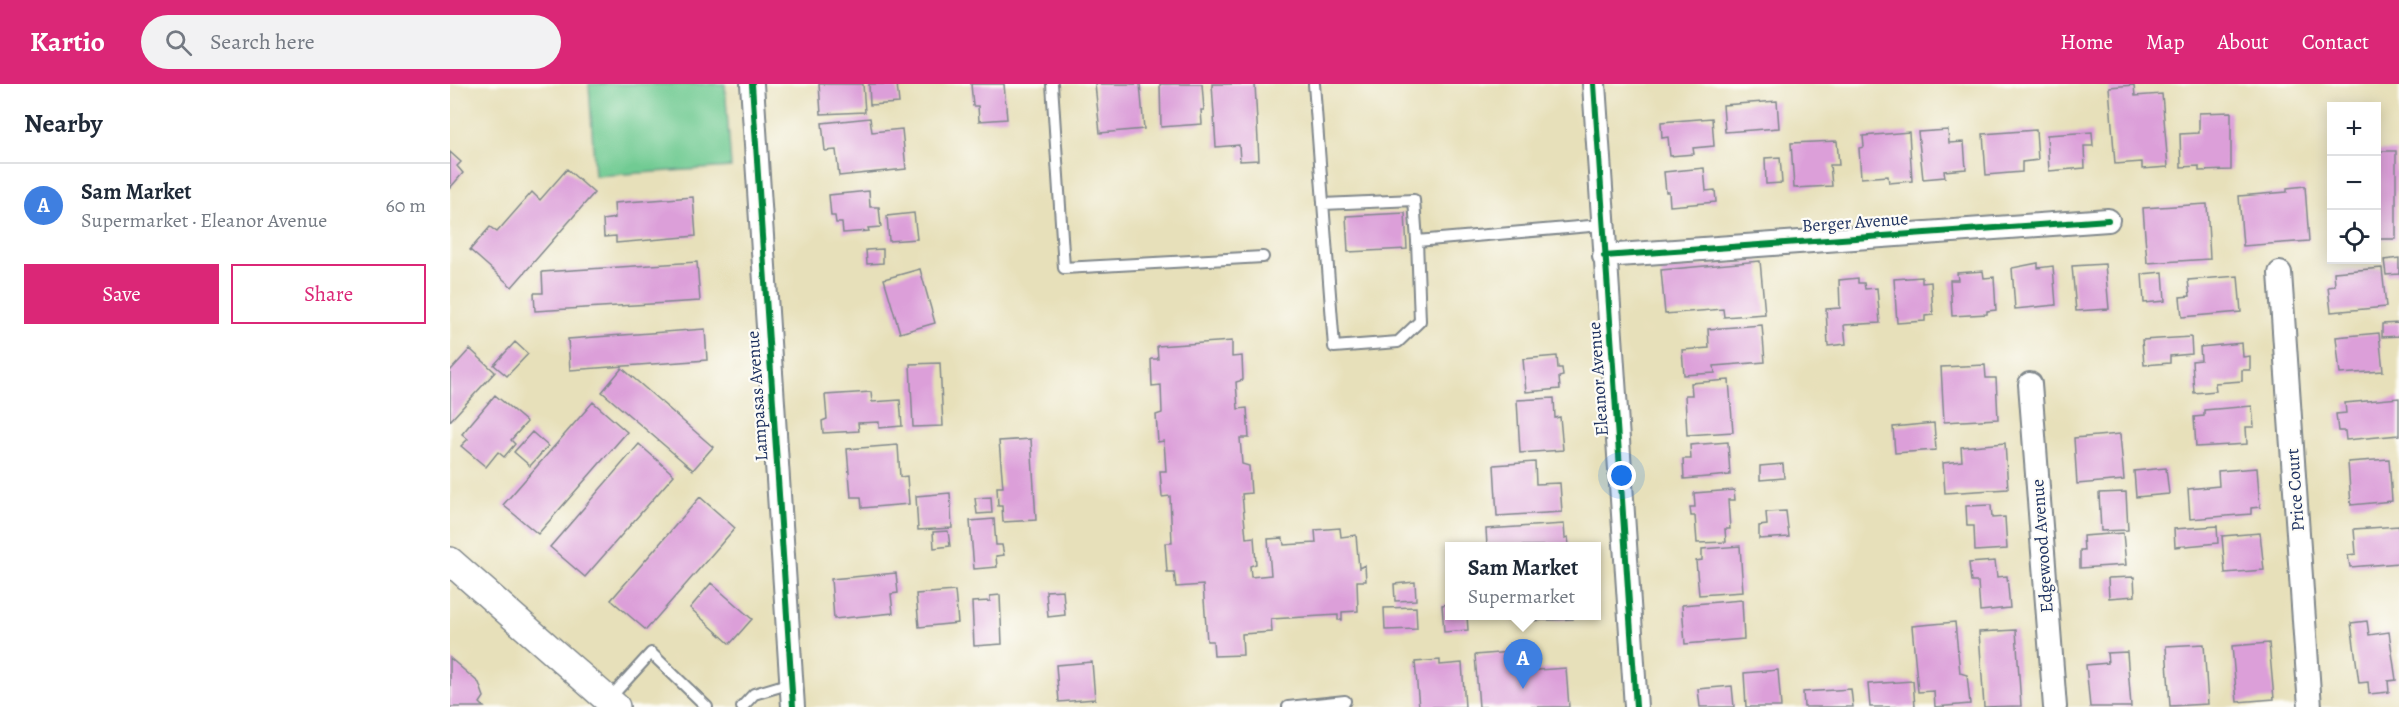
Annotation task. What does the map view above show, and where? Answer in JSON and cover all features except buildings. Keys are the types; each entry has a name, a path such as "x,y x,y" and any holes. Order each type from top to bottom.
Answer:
{"street":[{"name":"Lampasas Avenue","path":"752,84 793,707"},
{"name":"Eleanor Avenue","path":"1594,84 1636,707"},
{"name":"Berger Avenue","path":"1605,256 2108,220"},
{"name":"Price Court","path":"2280,273 2310,707"},
{"name":"Edgewood Avenue","path":"2030,384 2055,707"},
{"path":"450,561 612,704"}],"lane":[{"path":"1052,84 1064,268 1263,256"},
{"path":"1314,84 1323,204 1334,347 1398,342 1420,321 1414,200 1323,204"},
{"path":"1417,241 1602,225"},
{"path":"612,704 651,653 707,707"},
{"path":"742,707 754,694 791,683"},
{"path":"1288,707 1345,701"}],"green space":[{"path":"589,84 725,84 731,167 595,176"}],"cycle path":[{"path":"752,84 793,707"},
{"path":"1594,84 1636,707"},
{"path":"1604,256 2108,220"}],"place":[{"name":"Sam Market","path":"1523,689"}]}
